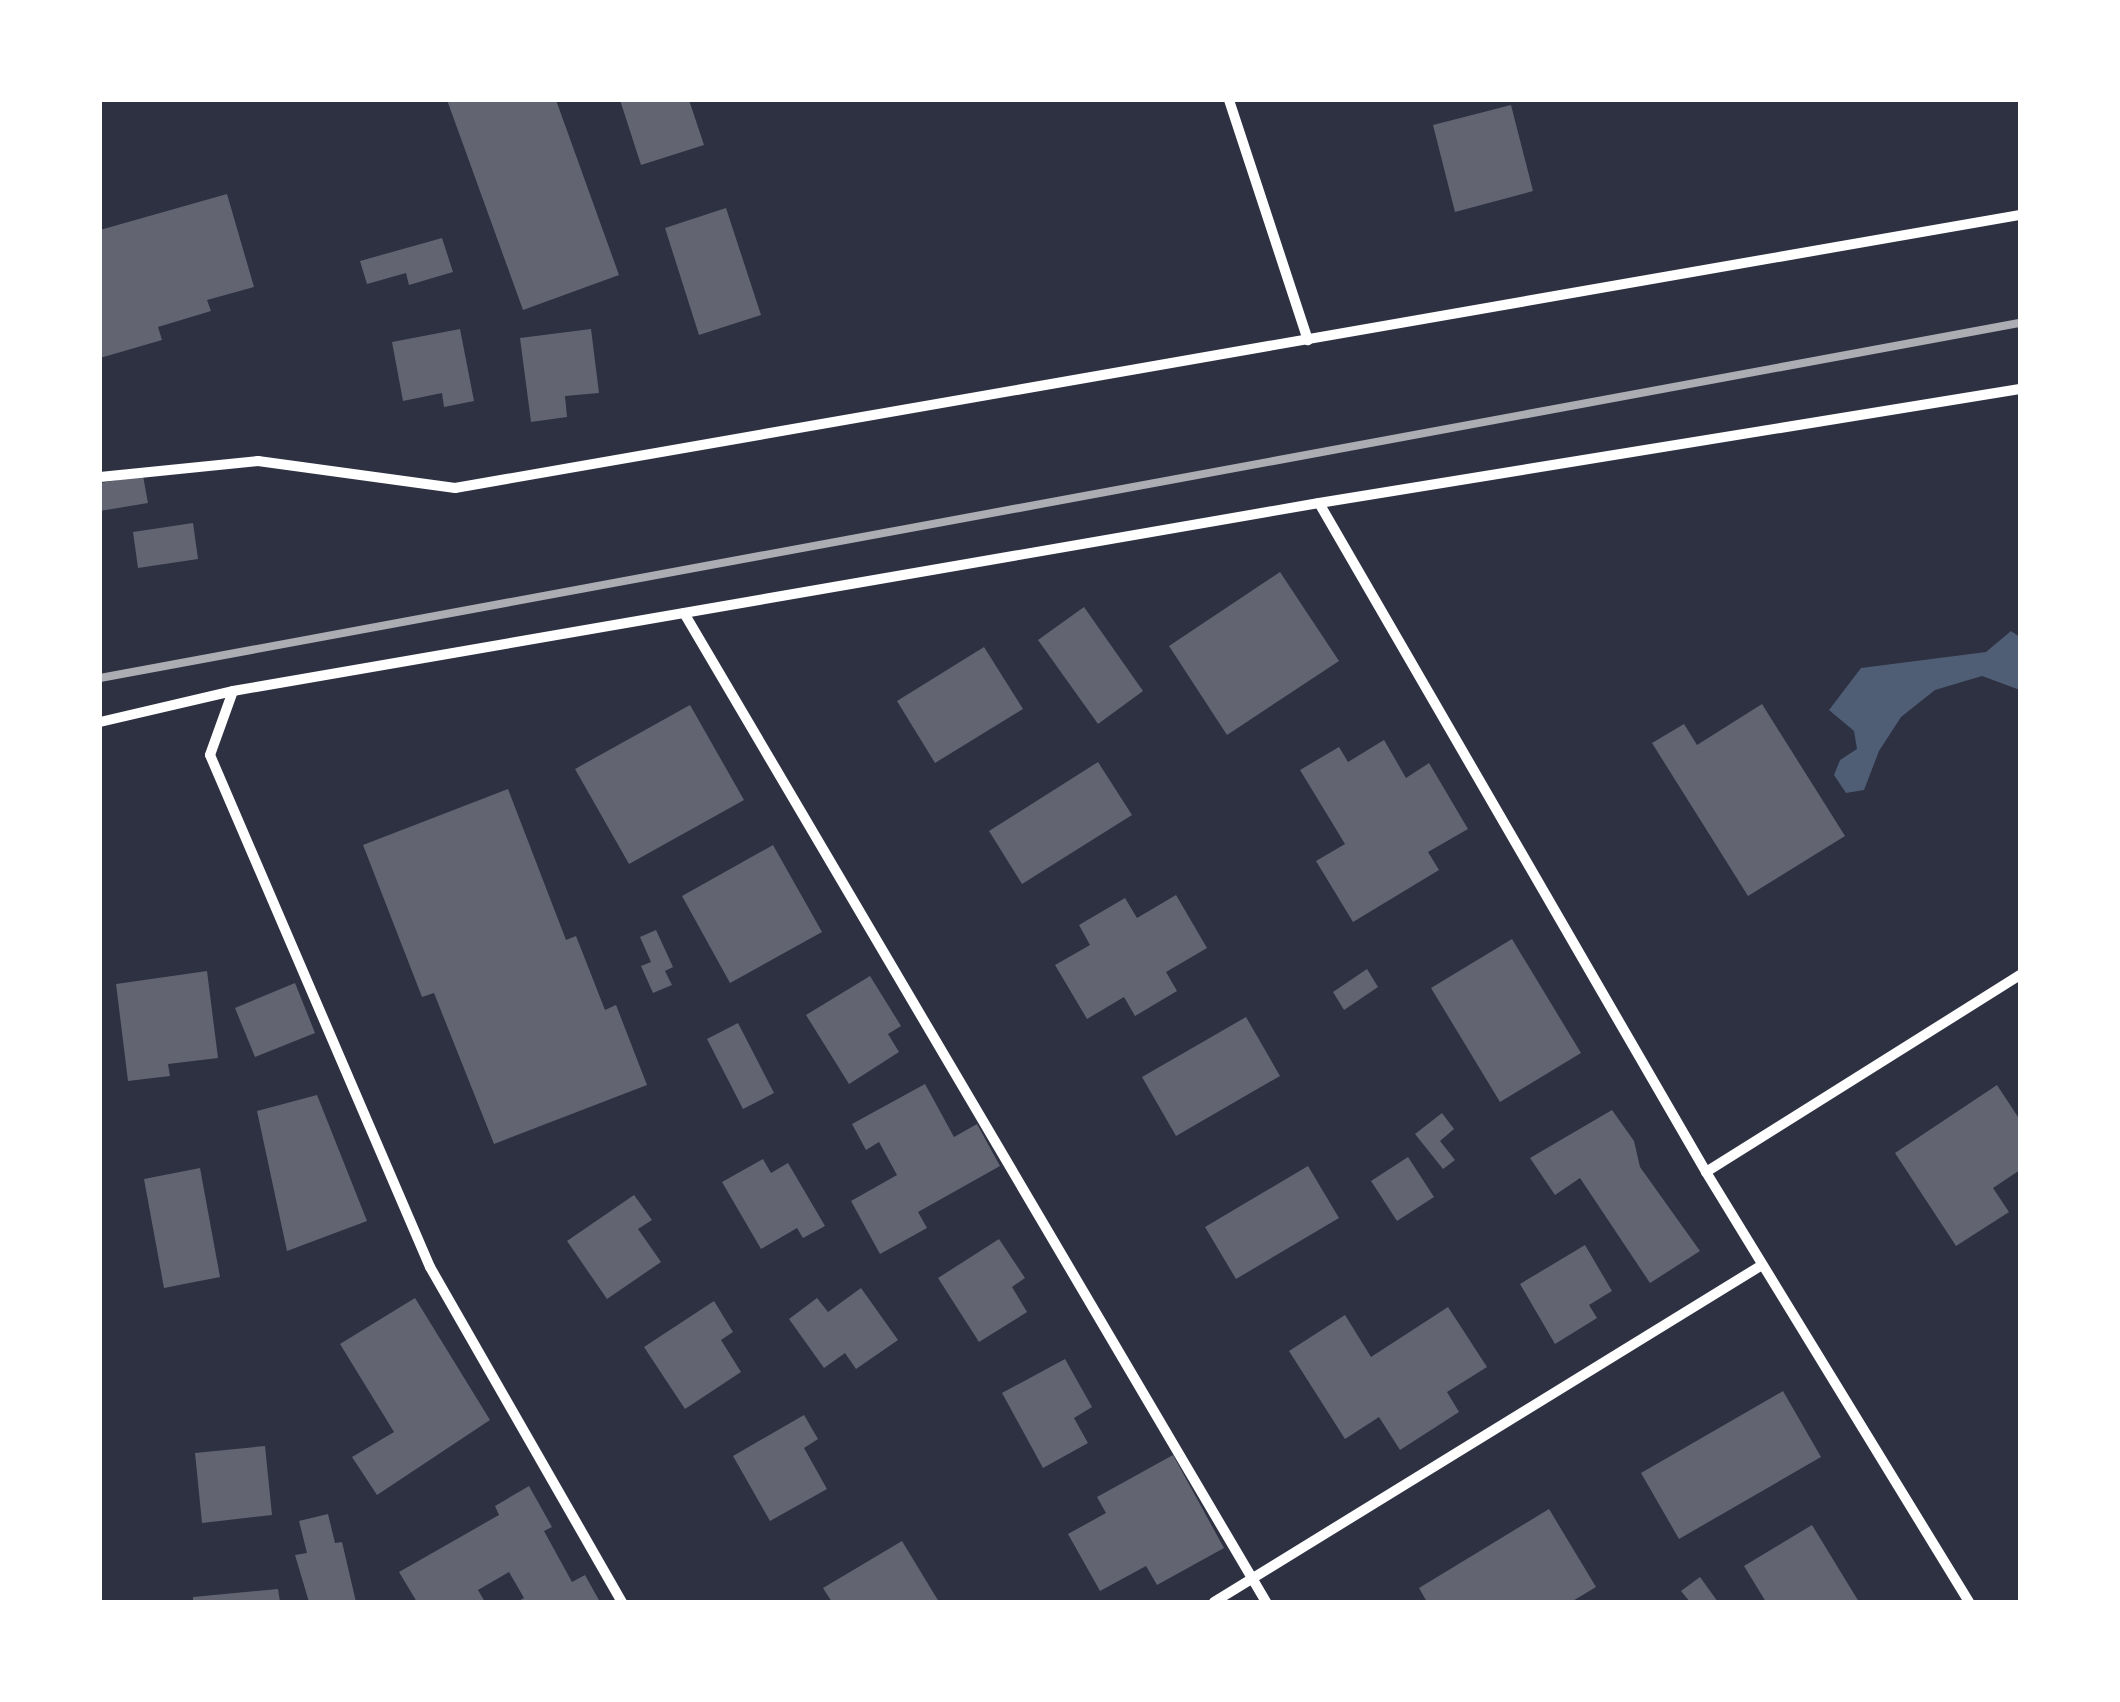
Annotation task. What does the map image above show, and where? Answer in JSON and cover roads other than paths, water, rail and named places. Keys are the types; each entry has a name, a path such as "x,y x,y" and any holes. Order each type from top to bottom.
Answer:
{"street":[{"path":"1229,100 1308,340"},
{"path":"100,477 258,461 455,488 2020,216"},
{"path":"100,722 233,691 1319,502 2020,389"},
{"path":"1319,502 1706,1172 1969,1602"},
{"path":"684,613 1266,1602"},
{"path":"233,691 210,754 430,1267 622,1602"},
{"path":"1706,1172 2020,975"},
{"path":"1214,1602 1762,1265"}],"water":[{"path":"2011,631 2020,637 2020,690 1982,676 1935,690 1901,717 1879,751 1864,790 1846,793 1834,775 1840,760 1857,749 1854,731 1829,710 1861,668 1986,652"}],"railway":[{"path":"100,678 2020,323"}]}
